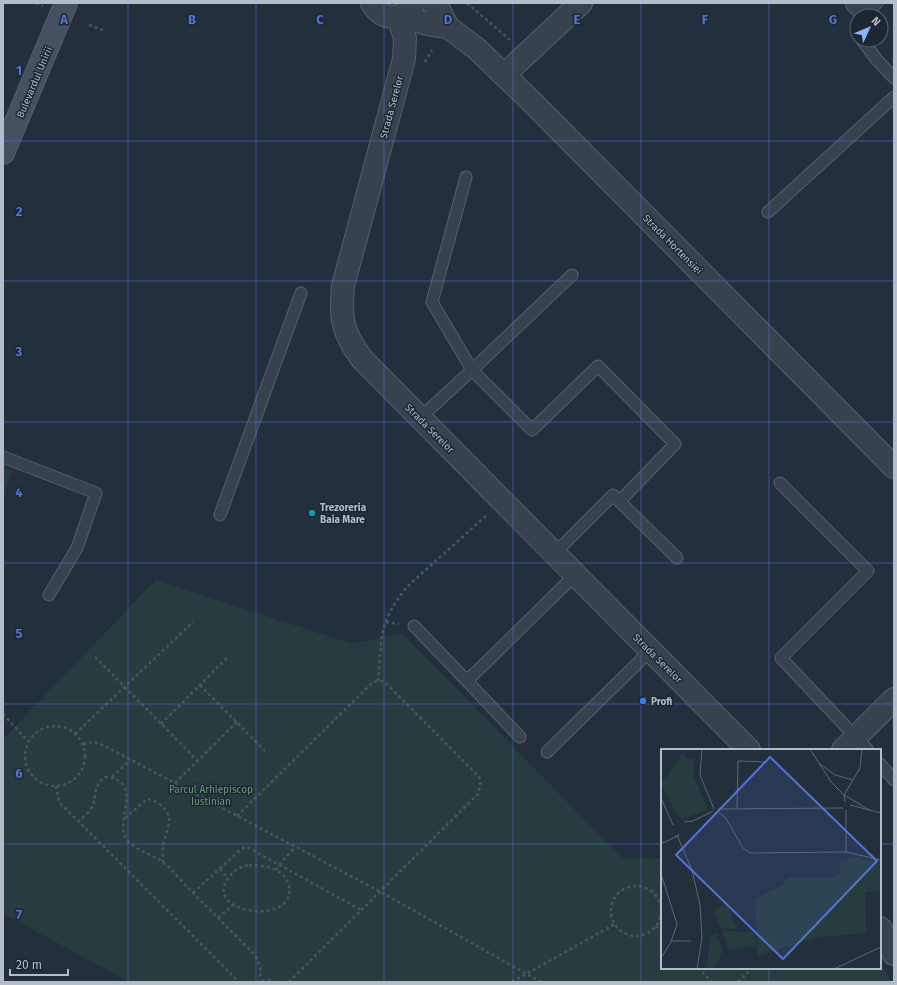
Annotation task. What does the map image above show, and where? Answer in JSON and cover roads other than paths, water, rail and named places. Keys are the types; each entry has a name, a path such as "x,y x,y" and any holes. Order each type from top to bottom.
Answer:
{"main road":[{"name":"Bulevardul Unirii","path":"3,153 61,6"}],"street":[{"name":"Strada Hortensiei","path":"372,3 379,12 385,16 406,11 414,21 448,27"},
{"name":"Strada Hortensiei","path":"433,3 437,6 448,27 477,49 504,74 894,467"},
{"path":"504,74 581,3"},
{"name":"Strada Serelor","path":"406,11 404,59 342,286 341,306 343,325 350,342 362,359 748,749"},
{"path":"856,746 894,699"},
{"path":"881,930 894,954"}],"lane":[{"path":"868,48 894,78"},
{"path":"768,212 894,97"},
{"path":"466,176 432,302 472,370 532,430 598,366 675,444 620,501"},
{"path":"420,418 572,275"},
{"path":"220,515 301,293"},
{"path":"3,457 96,493 77,548 49,595"},
{"path":"780,483 868,571 781,658 856,746"},
{"path":"554,554 613,495 677,558"},
{"path":"467,681 575,575"},
{"path":"414,626 520,737"},
{"path":"547,752 650,651"},
{"path":"881,765 894,780"}],"place":[{"name":"Trezoreria Baia Mare","path":"312,513"},
{"name":"Profi","path":"643,701"}],"park label":[{"name":"Parcul Arhiepiscop Iustinian","path":"211,794"}]}
